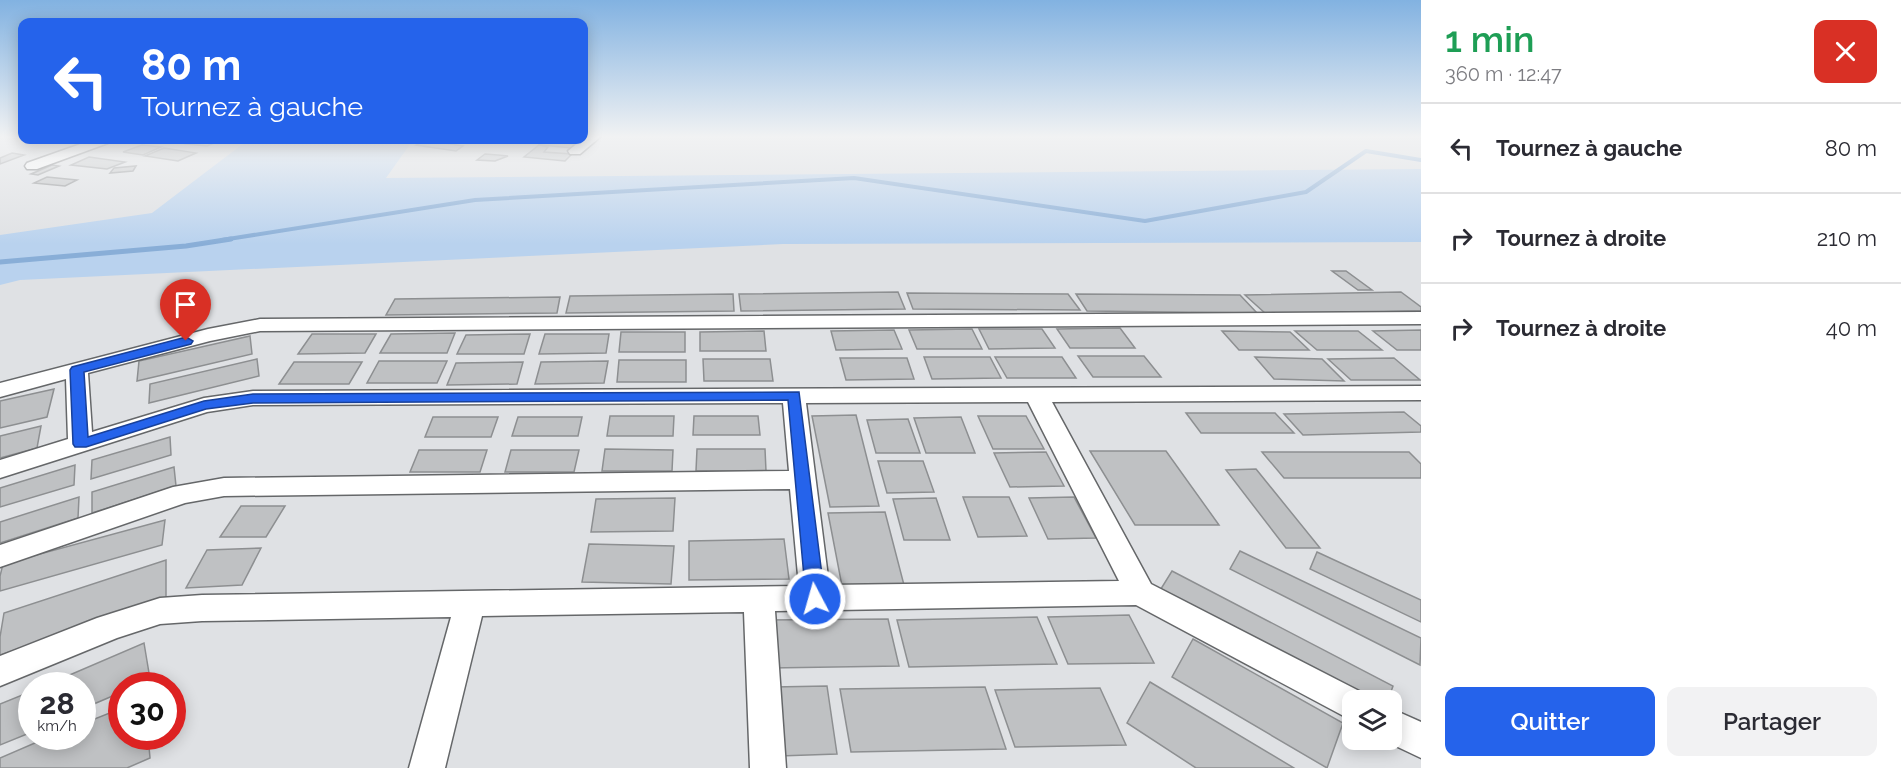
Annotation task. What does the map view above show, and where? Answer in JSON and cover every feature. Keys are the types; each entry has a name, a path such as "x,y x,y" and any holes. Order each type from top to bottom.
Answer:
{"street":[{"path":"0,390 219,333 260,325 1421,318"},
{"path":"77,370 81,444"},
{"path":"0,469 204,405 253,398 1421,393"},
{"path":"794,395 815,599"},
{"path":"1037,396 1140,594"},
{"path":"0,556 182,494 224,487 803,480"},
{"path":"0,671 108,628 160,611 1140,594 1342,699"},
{"path":"759,600 768,768"},
{"path":"427,768 470,604"},
{"path":"1402,731 1421,741"}],"shaded area":[{"path":"205,173 390,173 386,178 979,173 1421,173 1421,242 783,244 20,280 0,285 0,235 152,213"}],"building":[{"path":"47,177 77,180 65,186 34,183"},
{"path":"1332,271 1346,271 1372,290 1358,290"},
{"path":"898,292 905,309 741,311 739,294"},
{"path":"1401,292 1421,307 1421,311 1266,314 1245,295"},
{"path":"907,293 1068,294 1080,310 913,309"},
{"path":"733,294 734,311 566,313 570,296"},
{"path":"1076,294 1240,295 1257,313 1087,311"},
{"path":"560,297 557,313 386,315 395,299"},
{"path":"1120,328 1135,348 1070,348 1057,329"},
{"path":"972,329 982,349 917,349 909,330"},
{"path":"979,329 1042,329 1055,348 989,349"},
{"path":"894,330 902,349 836,350 831,331"},
{"path":"1421,330 1421,350 1397,350 1373,331"},
{"path":"764,331 766,351 700,351 700,332"},
{"path":"1222,331 1290,332 1309,350 1239,350"},
{"path":"1295,331 1358,331 1382,350 1317,350"},
{"path":"621,332 685,332 685,352 619,352"},
{"path":"455,333 447,353 380,353 391,334"},
{"path":"312,334 376,334 365,353 298,354"},
{"path":"530,334 524,354 457,354 466,335"},
{"path":"545,334 609,334 606,353 539,354"},
{"path":"250,336 252,354 137,381 139,361"},
{"path":"1078,356 1144,356 1161,377 1093,377"},
{"path":"924,357 990,357 1001,378 932,379"},
{"path":"995,357 1062,357 1076,378 1007,378"},
{"path":"1255,357 1322,359 1344,381 1274,379"},
{"path":"840,358 907,358 914,379 846,380"},
{"path":"1394,358 1420,380 1351,380 1328,359"},
{"path":"257,359 259,376 149,403 150,384"},
{"path":"703,359 770,359 773,381 704,381"},
{"path":"619,360 686,360 686,382 617,382"},
{"path":"379,361 447,361 437,383 367,383"},
{"path":"608,361 604,383 535,384 541,362"},
{"path":"294,362 362,362 349,384 279,384"},
{"path":"523,362 517,384 447,385 456,363"},
{"path":"54,389 47,417 0,428 0,401"},
{"path":"1404,412 1421,426 1421,432 1303,435 1284,414"},
{"path":"1186,413 1275,413 1294,433 1201,433"},
{"path":"856,415 879,506 830,507 812,416"},
{"path":"610,416 674,416 673,436 607,436"},
{"path":"694,416 758,416 760,435 693,435"},
{"path":"978,416 1026,416 1044,449 993,449"},
{"path":"433,417 498,417 491,437 425,437"},
{"path":"518,417 582,417 578,436 512,436"},
{"path":"961,417 975,453 926,453 914,418"},
{"path":"908,419 920,453 876,453 867,420"},
{"path":"41,426 37,448 0,458 0,436"},
{"path":"170,437 171,455 91,479 92,460"},
{"path":"605,449 673,450 672,471 602,471"},
{"path":"697,449 765,449 766,471 696,471"},
{"path":"419,450 487,450 480,472 410,472"},
{"path":"511,450 579,450 574,472 505,472"},
{"path":"1090,451 1166,451 1219,525 1135,525"},
{"path":"1046,452 1064,486 1010,487 994,453"},
{"path":"1262,452 1409,452 1421,464 1421,478 1284,478"},
{"path":"878,461 923,461 934,492 887,493"},
{"path":"75,465 74,485 0,507 0,488"},
{"path":"174,467 176,486 92,513 92,492"},
{"path":"1256,469 1320,548 1286,548 1226,470"},
{"path":"79,497 78,518 0,543 0,522"},
{"path":"963,497 1009,497 1027,536 978,537"},
{"path":"1074,497 1096,538 1048,539 1029,498"},
{"path":"675,498 673,531 591,532 596,499"},
{"path":"936,498 950,540 904,540 893,499"},
{"path":"241,506 285,506 266,537 220,537"},
{"path":"885,512 904,585 842,586 828,513"},
{"path":"165,520 162,545 0,591 3,564"},
{"path":"784,539 789,579 689,580 689,541"},
{"path":"589,544 674,546 671,584 582,582"},
{"path":"261,548 242,585 186,588 207,550"},
{"path":"1240,551 1421,638 1420,665 1230,569"},
{"path":"1317,552 1421,600 1421,622 1310,569"},
{"path":"166,560 166,598 0,655 4,613"},
{"path":"1172,571 1393,686 1392,690 1343,690 1159,592"},
{"path":"1129,615 1154,663 1068,664 1048,617"},
{"path":"1037,617 1057,664 909,667 897,620"},
{"path":"888,619 899,666 770,668 765,620"},
{"path":"1193,639 1342,722 1327,768 1172,677"},
{"path":"144,643 149,672 108,672 108,698 96,703 96,672 77,672"},
{"path":"1150,682 1294,768 1196,768 1127,723"},
{"path":"827,686 837,754 779,756 773,687"},
{"path":"985,687 1006,749 851,752 840,689"},
{"path":"1100,688 1126,745 1015,747 995,690"},
{"path":"18,697 18,738 0,745 0,704"},
{"path":"108,714 108,750 149,750 150,758 127,768 0,768 0,758 19,750 96,750 96,718"}],"waterway":[{"path":"222,240 475,200 854,178 1145,221 1306,192 1334,173"},
{"path":"0,262 186,246 231,239"}],"route":[{"path":"186,341 77,370 81,444 204,405 253,398 794,395 815,599"}]}
